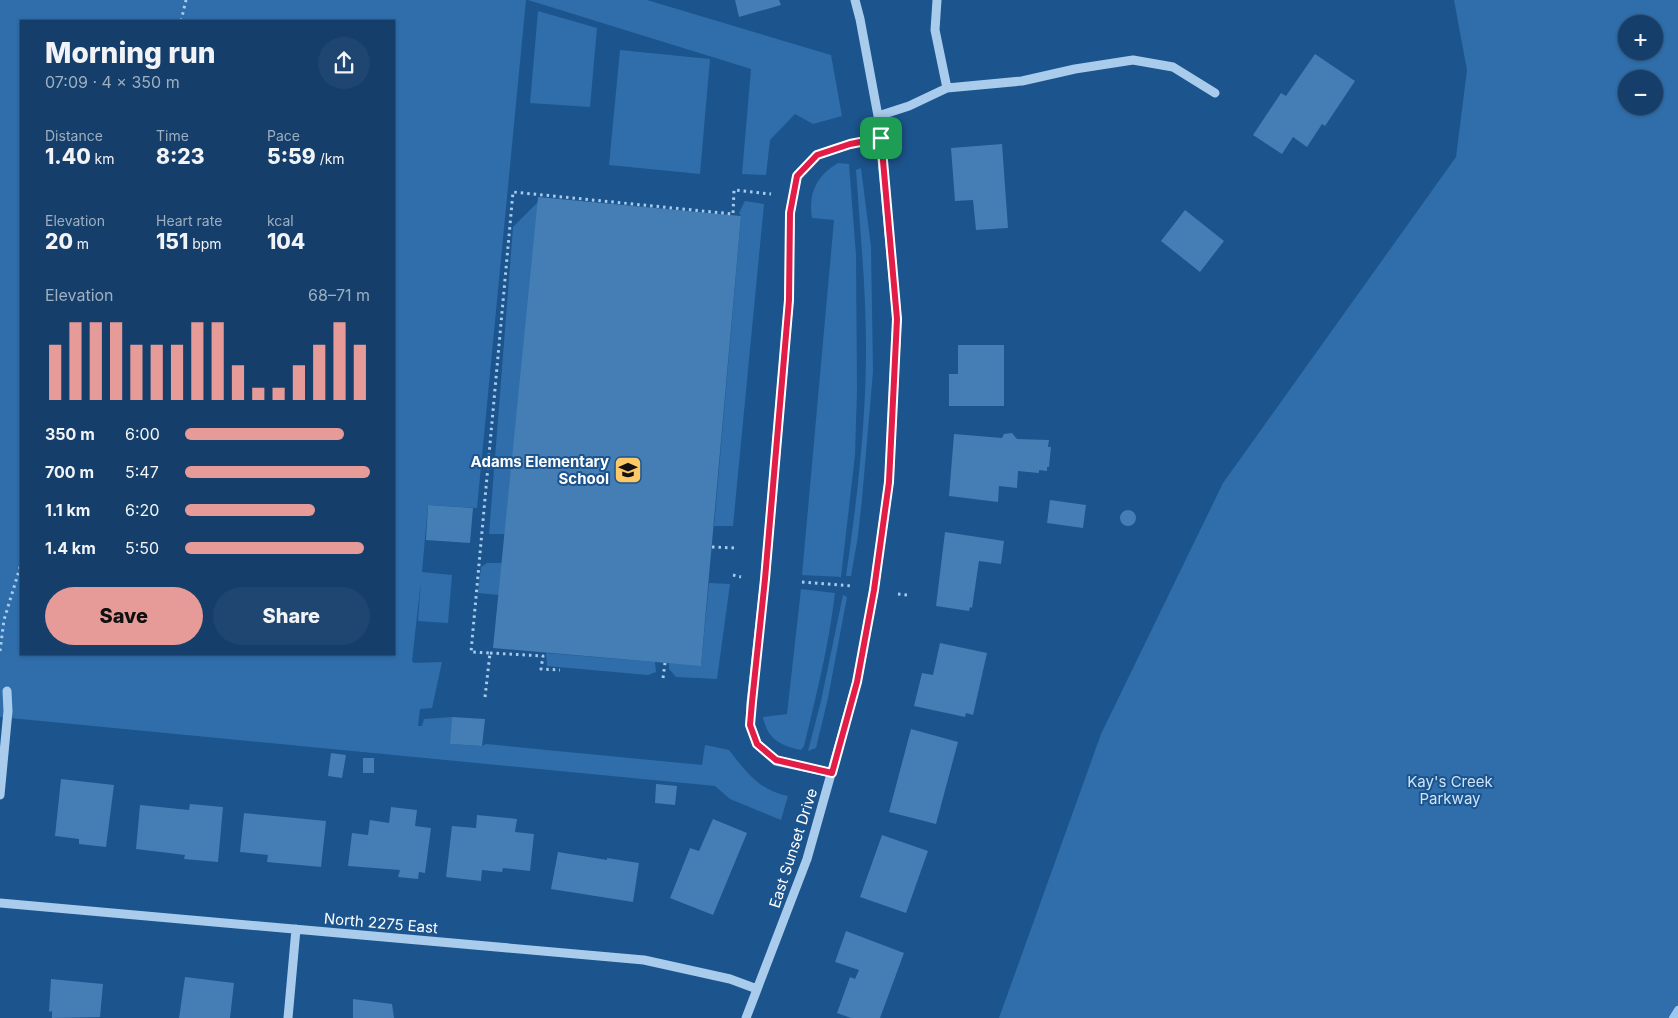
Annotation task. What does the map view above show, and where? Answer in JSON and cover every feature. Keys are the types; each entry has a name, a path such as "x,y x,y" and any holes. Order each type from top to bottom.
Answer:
{"street":[{"name":"East Sunset Drive","path":"746,1018 807,859 857,682 874,590 889,482 897,319 881,138 855,0"},
{"path":"937,0 935,30 947,88"},
{"path":"878,116 909,106 947,88 1022,81 1075,69 1133,60 1173,66 1216,93"},
{"path":"832,773 776,760 757,744 750,725 765,579 789,300 790,213 797,176 817,155 850,144 881,138"},
{"path":"0,795 8,711 7,691"},
{"name":"North 2275 East","path":"0,903 644,960 730,979 757,989"},
{"path":"288,1018 296,929"}],"path":[{"path":"180,20 186,0"},
{"path":"560,670 541,669 543,656 471,652 513,192 733,214 734,190 771,194"},
{"path":"712,547 736,548"},
{"path":"0,652 4,620 20,567"},
{"path":"733,575 741,576"},
{"path":"802,582 852,586"},
{"path":"898,594 908,594"},
{"path":"485,698 490,653"},
{"path":"663,678 665,663"}],"green space":[{"path":"0,0 526,0 477,508 428,505 422,572 452,575 448,623 418,621 421,580 412,661 414,663 442,662 432,708 420,709 418,726 422,726 424,719 452,717 451,744 482,746 486,744 702,765 705,745 729,750 747,772 761,785 769,790 788,796 781,820 730,799 715,786 0,717"},
{"path":"528,0 647,0 831,55 842,116 813,124 795,114 770,140 766,175 742,174 751,69"},
{"name":"Kay's Creek Parkway","path":"1454,0 1678,0 1678,1018 999,1018 1101,734 1223,483 1456,157 1467,70"},
{"path":"538,11 597,28 590,107 530,103"},
{"path":"620,50 710,59 700,174 609,165"},
{"path":"838,163 849,164 856,255 857,391 855,455 841,577 802,575 834,220 812,218 811,201 815,186 819,180 830,168"},
{"path":"861,168 871,247 873,372 858,536 851,576 846,576 860,462 866,377 865,304 856,170"},
{"path":"745,201 764,204 733,526 714,526 741,216 739,213"},
{"path":"538,202 505,534 489,534 513,227"},
{"path":"487,563 502,563 499,595 478,593 481,567"},
{"path":"709,583 730,584 717,679 676,677 669,669 669,663 701,665"},
{"path":"801,589 835,593 822,670 804,746 801,750 781,744 776,740 768,731 763,717 787,714"},
{"path":"843,595 847,597 828,698 816,748 808,751 821,701"},
{"path":"546,653 655,662 656,672 648,675 547,666"}],"building":[{"path":"735,0 779,0 781,5 739,17"},
{"path":"1315,54 1355,81 1325,126 1322,124 1307,147 1293,137 1282,154 1253,135 1281,93 1286,96"},
{"path":"1002,144 1008,228 976,230 973,200 955,201 951,148"},
{"path":"538,197 741,216 701,666 493,648"},
{"path":"1185,210 1224,241 1200,272 1161,241"},
{"path":"958,345 1004,345 1004,406 949,406 949,374 958,374"},
{"path":"1012,433 1017,439 1049,440 1048,447 1051,447 1047,471 1039,470 1039,473 1018,471 1017,488 999,486 998,502 949,496 954,434 1002,438 1004,434"},
{"path":"1050,500 1086,505 1083,528 1047,523"},
{"path":"428,505 473,508 470,543 426,540"},
{"path":"1128,510 1136,518 1128,526 1120,518"},
{"path":"945,532 1004,541 1001,564 979,561 972,608 970,607 969,611 936,606"},
{"path":"940,643 987,653 973,715 966,713 965,717 914,706 922,673 933,675"},
{"path":"452,717 485,719 482,746 450,744"},
{"path":"911,729 958,742 936,824 889,812"},
{"path":"331,753 346,755 342,778 328,776"},
{"path":"363,758 374,758 374,773 363,773"},
{"path":"61,779 114,785 106,847 79,844 79,839 55,836"},
{"path":"656,784 677,786 675,805 655,803"},
{"path":"190,804 223,807 218,862 184,859 185,855 136,849 140,805 189,810"},
{"path":"391,807 417,810 415,826 431,828 425,873 419,872 418,879 398,877 400,870 348,866 352,833 368,835 370,820 389,823"},
{"path":"244,813 326,821 321,867 267,862 268,855 240,852"},
{"path":"477,815 517,819 515,832 534,834 530,871 503,868 502,872 482,870 481,881 446,877 452,826 476,828"},
{"path":"713,819 747,833 713,915 670,898 690,848 699,851"},
{"path":"882,835 928,851 906,913 860,897"},
{"path":"558,852 639,863 633,902 551,889"},
{"path":"846,931 904,953 880,1018 851,1018 837,1013 850,977 855,979 859,970 835,962"},
{"path":"185,977 234,983 230,1018 179,1018"},
{"path":"51,979 103,984 100,1017 52,1018 52,1011 49,1012"},
{"path":"353,999 392,1004 394,1018 353,1018"}],"waterway":[{"path":"1673,1018 1678,1010"}],"place":[{"name":"Adams Elementary School","path":"628,470"}],"route":[{"path":"881,138 897,319 889,482 874,590 857,682 832,773 776,760 757,744 750,725 765,579 789,300 790,213 797,176 817,155 850,144 881,138"}]}
